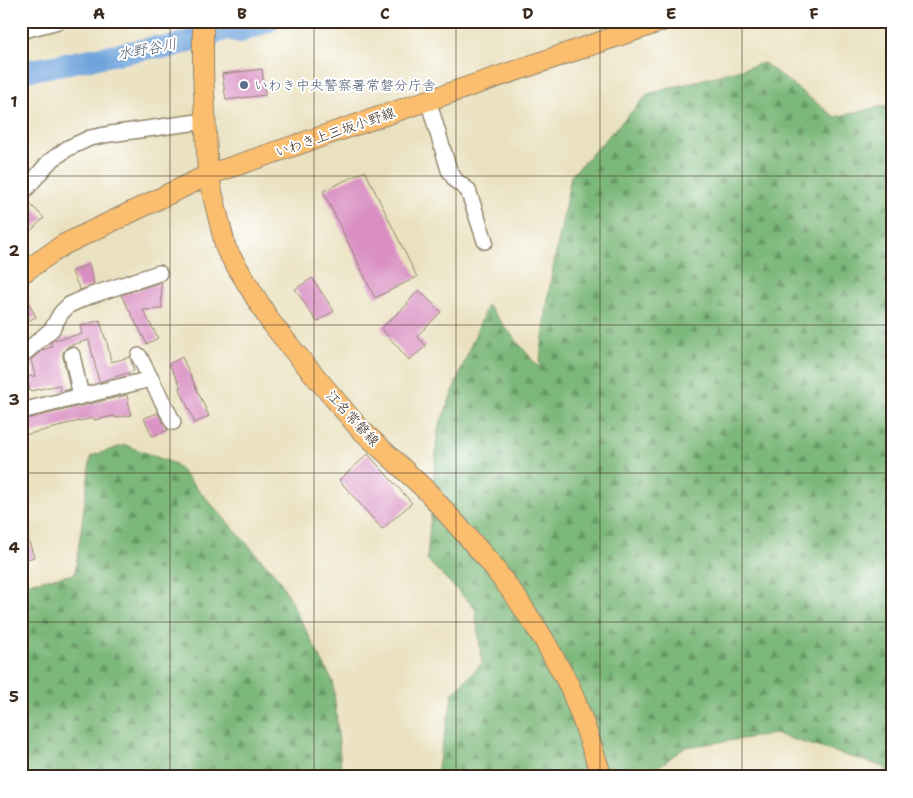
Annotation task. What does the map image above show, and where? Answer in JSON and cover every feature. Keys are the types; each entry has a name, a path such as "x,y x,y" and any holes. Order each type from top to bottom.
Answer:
{"main road":[{"name":"江名常磐線","path":"203,21 203,71 208,175 226,249 270,321 293,350 359,428 428,492 488,560 518,600 543,638 570,687 602,777"},
{"name":"いわき上三坂小野線","path":"25,266 208,175 662,21"}],"street":[{"path":"21,31 58,21"},
{"path":"428,100 449,170 456,181 468,190 485,241"},
{"path":"21,195 49,162 68,148 90,138 205,121"},
{"path":"21,356 52,329 61,313 69,305 89,296 159,273"},
{"path":"72,355 81,396"},
{"path":"139,356 173,422"},
{"path":"21,411 151,379"}],"green space":[{"path":"764,63 835,117 892,104 892,774 881,766 775,734 685,747 645,777 436,777 453,693 482,663 475,608 427,560 438,429 487,305 539,368 550,284 571,176 648,94"},
{"path":"125,445 175,464 279,579 333,682 342,777 21,777 21,584 75,574 91,456"}],"building":[{"name":"いわき中央警察署常磐分庁舎","path":"262,69 265,95 226,100 222,74"},
{"path":"365,171 417,277 375,298 323,191"},
{"path":"29,203 44,218 21,240 21,211"},
{"path":"89,264 94,285 80,290 72,272"},
{"path":"312,278 334,311 317,322 295,289"},
{"path":"161,282 162,309 143,310 158,338 147,344 121,295"},
{"path":"21,288 36,317 21,324"},
{"path":"419,290 441,312 417,336 426,346 409,360 381,328 408,304"},
{"path":"100,320 111,362 130,357 134,371 99,382 89,340 68,346 63,352 70,389 61,392 59,385 30,391 27,377 35,376 31,360 42,350 52,347 51,342 54,340 82,334 80,326"},
{"path":"182,357 209,416 195,423 179,387 181,387 169,364"},
{"path":"127,395 131,415 94,420 93,418 25,435 22,420"},
{"path":"158,413 168,430 152,436 144,418"},
{"path":"368,454 412,503 382,529 339,480"},
{"path":"23,524 34,557 21,561 21,525"}],"waterway":[{"name":"水野谷川","path":"21,72 156,47 167,48 228,29 240,32 269,21"}],"place":[{"name":"いわき中央警察署常磐分庁舎","path":"244,85"}]}
